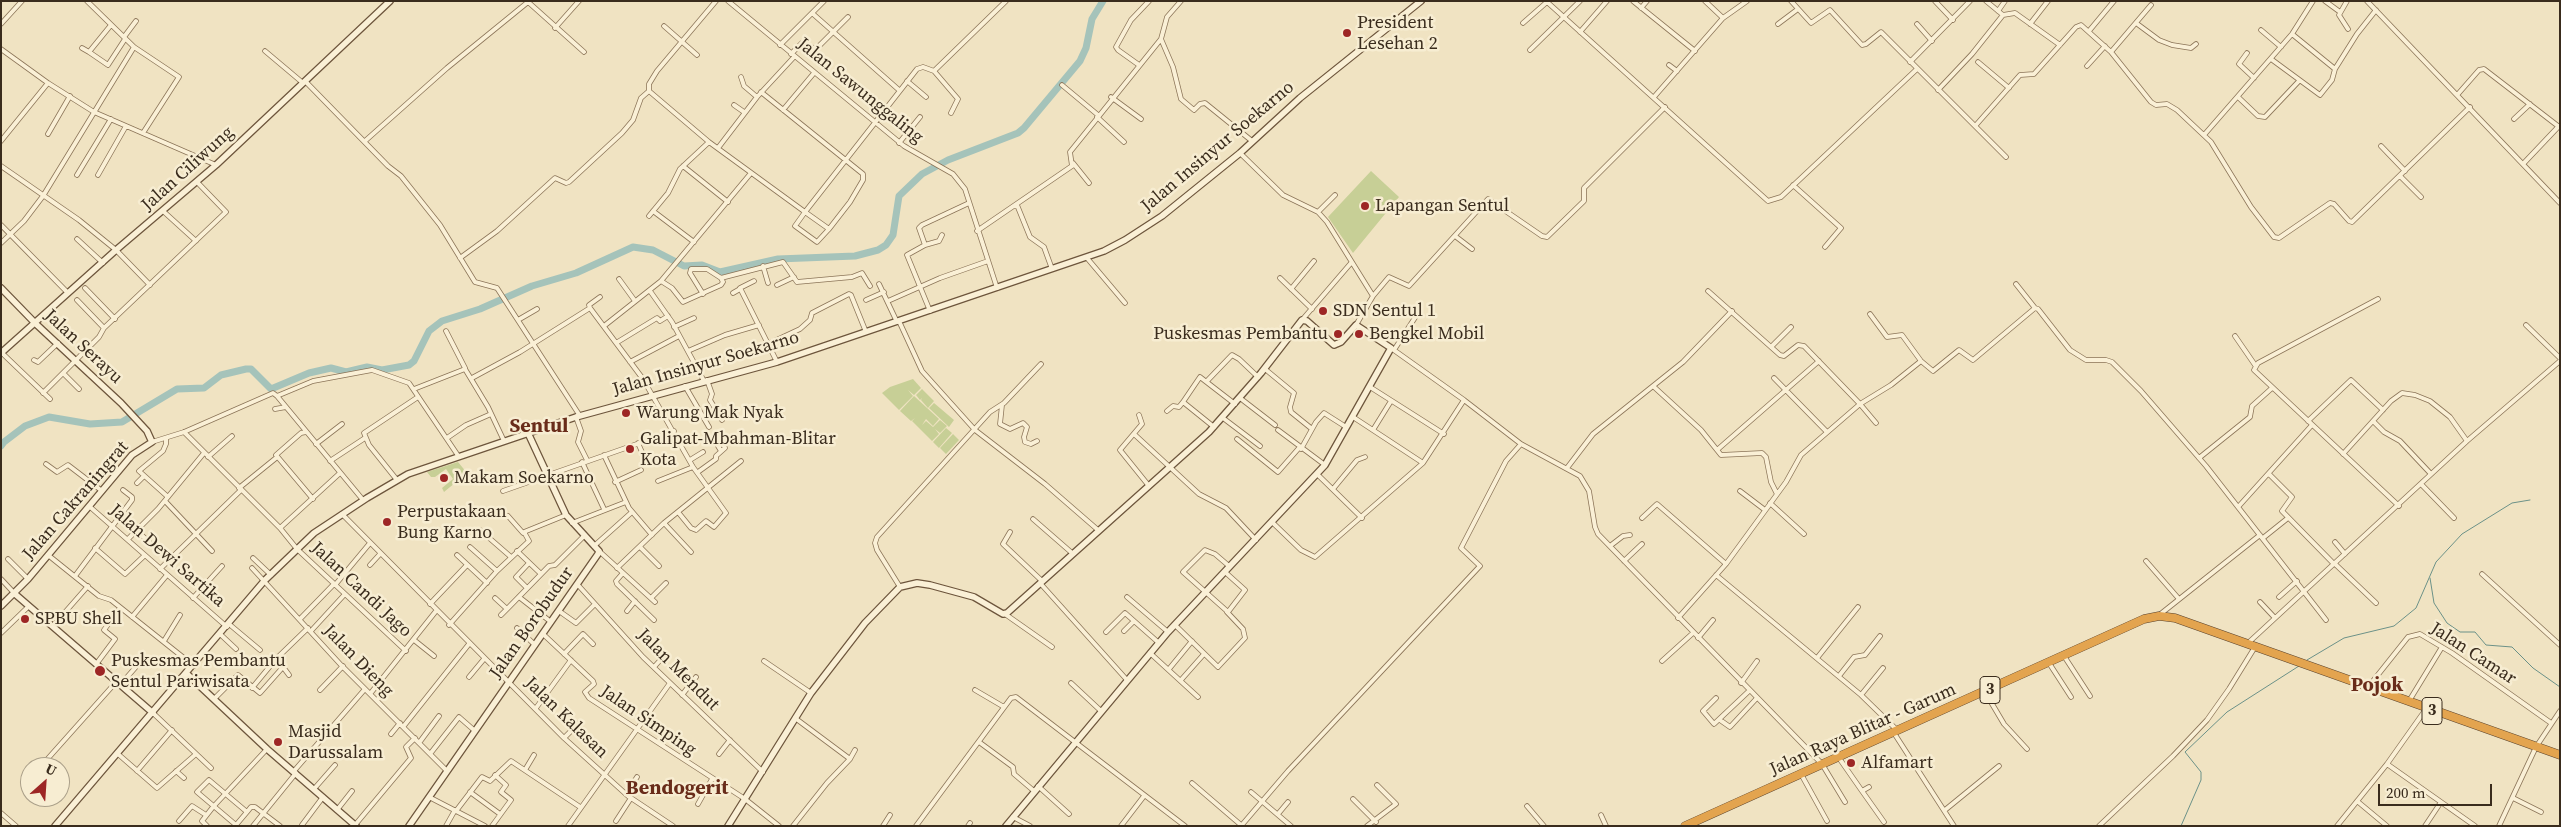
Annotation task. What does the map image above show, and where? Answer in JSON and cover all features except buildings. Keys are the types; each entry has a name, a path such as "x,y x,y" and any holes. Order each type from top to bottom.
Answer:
{"highway":[{"name":"Jalan Raya Blitar - Garum","path":"1685,826 2144,619 2154,619 2159,616 2175,618 2245,645 2560,755"}],"street":[{"path":"1,24 22,1"},
{"path":"87,1 134,47 179,77 143,133"},
{"name":"Jalan Ciliwung","path":"2,351 38,323 116,250 216,166 390,1"},
{"path":"555,28 579,1"},
{"path":"716,1 657,70 649,84 649,91 667,109 709,142 829,229"},
{"name":"Jalan Sawunggaling","path":"728,1 792,56 900,143 945,168 959,181 969,203 997,288"},
{"path":"780,45 824,1"},
{"path":"934,71 1006,1"},
{"path":"1139,65 1118,50 1116,46 1131,20 1148,1"},
{"path":"1089,183 1073,164 1069,156 1070,152 1111,97 1160,39 1167,17 1181,1"},
{"name":"Jalan Insinyur Soekarno","path":"55,826 266,580 297,549 363,500 408,474 578,416 652,394 777,362 1088,258 1126,240 1162,216 1240,153 1300,98 1421,1"},
{"path":"1523,23 1546,1 1766,200 1777,199 1917,69"},
{"path":"1530,50 1564,19 1580,1"},
{"path":"1580,32 1607,1"},
{"path":"1633,1 1695,51"},
{"path":"1641,8 1647,1"},
{"path":"1705,1 1723,18"},
{"path":"1654,97 1723,18 1747,1"},
{"path":"1791,1 1811,22 1829,10 1862,45 1881,32 2006,157"},
{"path":"1935,1 1953,20"},
{"path":"1910,62 1970,1"},
{"path":"1986,1 2003,14 2016,13 2060,46"},
{"path":"1998,11 2005,1"},
{"path":"2030,24 2048,1"},
{"path":"2089,31 2114,1"},
{"path":"2204,135 2292,34 2313,1"},
{"path":"2325,1 2340,12"},
{"path":"2347,1 2340,12 2340,17 2348,29"},
{"path":"2368,1 2560,204"},
{"path":"365,141 447,68 528,2 584,52"},
{"path":"2111,52 2151,5"},
{"path":"1778,24 1798,9"},
{"path":"2271,58 2320,95 2332,80 2335,69 2357,34 2376,10"},
{"path":"812,13 899,90"},
{"path":"1938,90 1972,54 2003,14"},
{"path":"718,148 744,112 802,43 816,49 848,17"},
{"path":"108,65 136,21"},
{"path":"2136,23 2159,40 2172,45 2191,48 2196,44"},
{"path":"1917,24 1932,41"},
{"path":"89,52 111,25"},
{"path":"664,26 697,55"},
{"path":"1976,125 2020,74 2034,74 2078,26 2082,26 2111,52 2151,102 2170,105 2204,135 2212,144 2229,174 2258,216 2277,238 2281,238 2330,204 2334,204 2351,222 2470,107"},
{"path":"2261,30 2281,47"},
{"path":"2292,34 2335,69"},
{"path":"1160,39 1173,67 1181,99 1194,110 1200,104 1205,103 1252,141"},
{"path":"2087,66 2105,46"},
{"path":"1,243 24,221 43,196 134,47"},
{"path":"82,48 118,71"},
{"path":"1,49 48,83 94,112 216,166"},
{"path":"265,51 304,82 388,166 401,176 440,226 477,284 492,285 497,288 578,416 581,431 578,442 587,460"},
{"path":"2247,53 2239,64 2254,78"},
{"path":"1978,62 2009,88"},
{"path":"1669,65 1677,71"},
{"path":"761,92 782,110 847,160 861,172 863,180 829,229 816,242 795,226 847,160 906,81 920,67 934,71 958,99 951,113"},
{"path":"2458,94 2479,70 2484,69 2559,125 2523,164"},
{"path":"782,110 814,73"},
{"path":"742,77 744,86 757,97"},
{"path":"906,81 926,97"},
{"path":"2238,97 2258,116 2265,117 2299,81"},
{"path":"1,141 48,83"},
{"path":"1062,85 1098,116 1124,142"},
{"path":"460,258 496,231 555,178 569,182 626,128 633,120 641,98 649,91"},
{"path":"48,134 70,96"},
{"path":"1111,97 1141,119"},
{"path":"2514,119 2530,104"},
{"path":"734,105 744,112"},
{"path":"1302,320 1307,321 1334,345 1341,342 1356,325 1373,296 1389,277 1409,286 1489,199 1542,236 1547,237 1584,201 1584,188 1664,107"},
{"path":"900,143 920,117"},
{"path":"77,175 111,119"},
{"path":"98,175 126,126"},
{"path":"649,216 668,193 683,166 709,142"},
{"path":"2381,146 2405,171"},
{"path":"1240,153 1283,195 1318,212 1327,222 1373,296"},
{"path":"977,231 1073,164"},
{"path":"683,166 728,202"},
{"path":"2,168 79,220 116,250 150,285"},
{"path":"604,326 661,281 751,173"},
{"path":"2400,176 2421,197"},
{"path":"43,392 99,337 104,328 221,218 226,210 197,182"},
{"path":"1793,185 1841,228 1825,247"},
{"path":"1318,212 1335,195"},
{"path":"925,245 919,228 922,224 969,203"},
{"path":"1016,205 1030,237 1044,247 1052,270"},
{"path":"163,211 196,241"},
{"path":"653,211 694,242"},
{"path":"1,225 68,293"},
{"path":"930,311 907,257 908,254 925,245 939,241 942,235"},
{"path":"1455,236 1472,249"},
{"path":"77,239 103,263"},
{"path":"1088,258 1125,303"},
{"path":"888,301 988,261"},
{"path":"703,294 690,273 690,269 707,269 722,278 784,262 798,282 852,277 862,273 870,286"},
{"path":"1291,289 1314,262"},
{"path":"1005,614 1098,530 1172,467 1223,418 1258,377 1302,320 1352,264"},
{"path":"763,266 768,283"},
{"path":"776,285 794,277"},
{"path":"661,281 672,288 682,302 722,284 722,278"},
{"path":"1280,278 1312,309"},
{"path":"619,279 635,301"},
{"path":"732,293 754,281"},
{"path":"879,284 922,371 975,430 1045,484 1098,530"},
{"path":"2016,284 2035,308 2040,310 2070,350 2086,360 2106,360 2112,362 2179,433 2239,506 2326,620"},
{"name":"Jalan Serayu","path":"1,288 145,428"},
{"path":"85,288 115,318"},
{"path":"740,289 777,362"},
{"path":"650,291 668,316 706,381 712,394 710,400 722,420"},
{"path":"1708,291 1783,356 1801,344 1876,423"},
{"path":"866,300 884,292"},
{"path":"768,344 800,329 810,320 812,313 849,294 866,332"},
{"path":"472,378 590,308 589,305 600,297"},
{"path":"2255,365 2378,299"},
{"path":"76,300 104,328"},
{"path":"518,320 537,308"},
{"path":"590,308 652,394 693,467 726,512 714,527 706,521 693,530 678,512"},
{"path":"1870,314 1887,337 1902,335 1921,361 1933,371 1959,350 1972,360 2035,308"},
{"path":"1567,468 1593,434 1693,352 1732,311"},
{"path":"1006,826 1168,632 1229,566 1273,523 1325,465 1392,349 1418,313"},
{"path":"616,343 657,318 660,320 668,316"},
{"path":"674,327 694,318"},
{"path":"688,351 725,335 759,325"},
{"path":"1356,325 1464,400 1521,444 1580,476 1585,482 1591,497 1596,530 1748,691 1822,764 1845,802"},
{"path":"1771,347 1791,326"},
{"path":"2245,645 2333,562 2345,554 2399,506 2431,474 2560,360 2526,326"},
{"path":"446,330 464,368 472,378 504,441"},
{"path":"630,362 679,336"},
{"path":"2235,336 2255,365 2255,372 2399,506"},
{"path":"34,360 38,362 59,343"},
{"path":"2,351 50,399"},
{"path":"1207,381 1232,355 1239,358 1258,377"},
{"path":"1717,450 1819,361"},
{"path":"1678,618 1726,564 1777,494 1801,455 1860,404 1896,381 1921,361"},
{"path":"900,587 879,554 876,540 990,412 1002,405 1041,364"},
{"path":"414,389 464,368"},
{"path":"1264,369 1294,393 1291,412 1312,429"},
{"path":"277,396 313,381 366,370 377,371 407,382 414,389 459,457"},
{"path":"63,372 80,389"},
{"path":"1167,411 1173,406 1179,407 1200,377 1235,404"},
{"path":"1774,378 1827,432"},
{"path":"2308,421 2351,380 2383,410"},
{"path":"686,386 709,427"},
{"path":"1653,386 1701,430 1721,455 1759,452 1764,454 1768,473 1777,494"},
{"path":"1370,387 1444,434"},
{"path":"2200,458 2250,417 2252,406 2272,388"},
{"path":"152,442 184,432 273,393 363,500"},
{"path":"2343,454 2399,394 2415,395 2430,401 2450,416 2467,442"},
{"path":"397,480 365,438 365,432 418,397"},
{"path":"1240,398 1275,425"},
{"path":"1273,523 1313,558 1362,518 1422,463 1444,434 1464,400"},
{"path":"1373,430 1391,401"},
{"path":"1183,402 1214,427"},
{"path":"1002,405 1000,424 1010,429 1023,423 1027,427 1024,437 1025,442 1031,444 1038,441"},
{"path":"274,409 286,408"},
{"path":"447,438 491,414"},
{"path":"1237,439 1277,472 1300,448 1324,414 1346,427"},
{"path":"1139,415 1143,423 1120,450 1149,486"},
{"path":"1352,417 1422,463"},
{"path":"1223,418 1260,446"},
{"path":"2373,421 2384,432 2400,441 2431,474"},
{"path":"316,444 342,424"},
{"path":"2239,506 2312,425"},
{"name":"Jalan Cakraningrat","path":"1,606 15,594 132,455 152,442 145,428"},
{"path":"1278,430 1325,465"},
{"path":"503,491 674,431"},
{"name":"Jalan Candi Jago","path":"184,432 280,528 297,549 406,651"},
{"path":"160,569 196,535 240,488 276,458 279,450 301,433 306,432"},
{"path":"528,433 549,475 566,516 596,548 655,602"},
{"path":"1134,434 1172,467 1199,494 1226,508 1256,540"},
{"path":"208,457 232,436"},
{"path":"166,438 163,451 140,469 140,472 212,551"},
{"path":"330,461 365,438"},
{"path":"638,443 645,459"},
{"path":"1192,782 1241,825 1262,800 1480,566 1461,548 1506,461 1521,444"},
{"path":"698,472 715,461 721,451"},
{"path":"690,460 703,452"},
{"path":"128,540 166,499 204,453"},
{"path":"604,455 626,502 652,535"},
{"path":"1333,489 1357,460 1365,457"},
{"path":"276,458 313,499"},
{"path":"582,462 604,509"},
{"path":"617,568 664,523 741,462"},
{"path":"46,464 57,472 68,465 102,491"},
{"path":"658,481 693,467"},
{"path":"615,482 641,470"},
{"path":"280,528 340,473"},
{"path":"1317,474 1362,518"},
{"path":"2269,474 2292,497 2281,510 2376,603"},
{"path":"137,483 144,476"},
{"path":"2421,484 2454,518"},
{"path":"75,576 132,499 123,490"},
{"path":"1740,491 1765,510"},
{"path":"572,523 626,502"},
{"path":"1770,503 1804,534"},
{"path":"1642,518 1654,504 1657,504 1726,564"},
{"name":"Jalan Dewi Sartika","path":"89,506 193,598 260,650"},
{"path":"596,548 632,512"},
{"name":"Jalan Kalasan","path":"342,514 449,625 536,708 564,738 626,794 666,824 673,826"},
{"path":"449,625 497,571 529,540 508,516 504,515"},
{"path":"523,533 566,516"},
{"path":"2154,619 2179,598 2288,518"},
{"path":"1033,519 1072,553"},
{"path":"664,523 691,552"},
{"path":"136,530 169,560"},
{"path":"480,530 511,557"},
{"path":"1010,532 1002,544 1041,582 1127,680"},
{"path":"1610,546 1623,536 1630,535"},
{"path":"501,615 549,566 557,563 584,536"},
{"path":"300,618 334,585 370,542"},
{"path":"2335,542 2345,554"},
{"path":"1624,561 1642,544"},
{"path":"640,546 659,566"},
{"path":"470,547 497,571"},
{"path":"95,548 125,574 144,556"},
{"name":"Jalan Borobudur","path":"409,826 578,585 596,548"},
{"path":"1175,625 1219,666 1244,640 1243,629 1183,572 1205,550 1212,552 1229,566"},
{"path":"517,551 541,574"},
{"path":"370,565 380,554"},
{"path":"48,555 99,596 109,598 194,666"},
{"path":"457,555 488,583"},
{"path":"254,558 272,574"},
{"path":"8,559 28,579"},
{"path":"2146,561 2179,598"},
{"path":"527,588 516,577 529,563"},
{"path":"430,604 467,564"},
{"path":"193,598 222,566"},
{"name":"Jalan Dieng","path":"252,568 266,580 365,689 447,771"},
{"path":"1225,572 1245,590 1227,612"},
{"path":"623,573 616,582 654,620"},
{"path":"2482,574 2560,645"},
{"path":"132,616 166,575"},
{"path":"1716,575 1861,695 1896,732 1954,826"},
{"path":"1,580 172,730 211,768"},
{"path":"2279,597 2297,581"},
{"path":"651,598 666,583"},
{"path":"728,826 811,693 865,623 900,587 921,583 968,594 1005,614 1052,647"},
{"name":"Jalan Mendut","path":"578,585 636,650 763,772"},
{"path":"53,626 88,586"},
{"path":"252,688 276,659 310,630 346,594"},
{"path":"519,597 551,622"},
{"path":"1127,597 1168,632"},
{"path":"495,598 507,609"},
{"path":"627,611 635,601"},
{"path":"2260,602 2275,618"},
{"path":"559,611 576,623 595,604"},
{"path":"1,633 29,606"},
{"path":"1817,658 1858,607"},
{"path":"97,664 115,639 104,630 120,608"},
{"path":"370,694 436,611"},
{"path":"1106,632 1125,613 1159,643"},
{"path":"164,641 180,614"},
{"path":"1698,638 1713,620"},
{"path":"1124,631 1134,621"},
{"path":"517,628 535,645"},
{"path":"1662,661 1693,633"},
{"path":"220,634 236,648"},
{"name":"Jalan Simping","path":"543,634 594,682 586,695 745,799 779,826"},
{"path":"564,654 582,634 593,644"},
{"name":"Jalan Camar","path":"2368,688 2412,635 2423,635 2550,723"},
{"path":"1839,676 1854,657 1865,655 1880,636"},
{"path":"414,640 434,656"},
{"path":"1169,669 1192,642"},
{"path":"391,734 402,725 470,644"},
{"path":"2099,826 2173,756 2207,720 2230,689 2255,647"},
{"path":"2408,703 2442,647"},
{"path":"1150,653 1198,697"},
{"path":"1181,680 1204,654"},
{"path":"654,667 664,656"},
{"path":"2064,656 2090,696"},
{"path":"276,659 289,675"},
{"path":"469,677 484,659"},
{"path":"536,708 571,660"},
{"path":"764,661 811,693"},
{"path":"1740,682 1757,661"},
{"path":"2050,663 2071,697"},
{"path":"320,690 343,666"},
{"path":"214,699 238,675 260,693 283,667"},
{"path":"50,757 135,668"},
{"path":"1861,695 1883,668"},
{"path":"187,674 267,749 355,825 411,758 406,748 415,738"},
{"path":"682,695 696,677"},
{"path":"1070,682 1101,711"},
{"path":"568,826 670,683"},
{"path":"252,826 365,689"},
{"path":"377,700 388,689"},
{"path":"975,690 1004,707"},
{"path":"1716,698 1703,712 1713,724 1735,706 1748,691"},
{"path":"1985,692 2004,724 2027,749"},
{"path":"1744,696 1752,704"},
{"path":"916,826 1011,698 1018,698 1185,826"},
{"path":"1720,720 1729,728 1756,699"},
{"path":"1735,706 1742,714"},
{"path":"2337,826 2387,764 2426,709"},
{"path":"2499,826 2536,747 2550,723 2560,711"},
{"path":"420,743 439,716"},
{"path":"430,754 459,717 475,731"},
{"path":"795,718 850,759"},
{"path":"564,738 579,723"},
{"path":"137,771 172,730"},
{"path":"719,754 730,740"},
{"path":"979,742 1014,768 1014,774 1070,814"},
{"path":"206,826 202,821 206,815 224,793 267,749"},
{"path":"793,826 827,782 850,759 855,750"},
{"path":"118,754 157,788 196,754"},
{"path":"525,770 534,755"},
{"path":"1839,758 1884,822"},
{"path":"446,826 455,811 482,777 490,781 510,761 580,807"},
{"path":"2387,764 2475,826"},
{"path":"314,789 335,765"},
{"path":"1945,810 1999,766"},
{"path":"176,771 184,778"},
{"path":"1801,774 1827,821"},
{"path":"492,826 511,800 501,792 506,785 494,775"},
{"path":"626,794 637,777"},
{"path":"247,812 209,779 197,791 198,795 236,826 253,806 264,810 280,826"},
{"path":"698,804 712,779"},
{"path":"1367,826 1376,822 1396,804 1377,785"},
{"path":"1862,791 1870,787"},
{"path":"338,810 352,790"},
{"path":"470,792 500,814"},
{"path":"1251,792 1291,826"},
{"path":"1121,826 1144,796"},
{"path":"302,825 323,797"},
{"path":"429,797 485,826"},
{"path":"616,821 631,798"},
{"path":"2513,798 2541,812"},
{"path":"1353,799 1376,822"},
{"path":"2357,801 2387,826"},
{"path":"1278,814 1288,802"},
{"path":"2425,826 2441,802"},
{"path":"179,821 192,806 206,815"},
{"path":"1527,806 1544,826"},
{"path":"1,813 16,826"},
{"path":"883,826 890,815"},
{"path":"1601,815 1606,826"},
{"path":"1013,817 1030,826"}],"green space":[{"name":"Lapangan Sentul","path":"1371,171 1399,197 1353,253 1328,217"},
{"path":"913,379 921,388 914,395 908,390 913,396 899,410 882,393 890,387"},
{"path":"922,389 934,401 928,408 921,400 922,398 920,400 916,395"},
{"path":"914,396 939,419 933,426 926,419 922,425 926,421 933,427 940,420 947,426 940,433 935,429 939,434 932,441 912,421 915,418 911,421 900,411"},
{"path":"934,403 954,420 949,427 929,408"},
{"path":"946,428 952,433 939,448 933,442"},
{"path":"953,434 959,440 946,454 940,448"},
{"path":"458,462 467,473 444,492 442,488 453,479 446,469 435,477 431,477 427,472"}],"waterway":[{"path":"1,446 25,426 49,417 90,424 122,422 177,389 204,388 221,375 246,369 251,369 271,389 309,373 331,368 346,372 367,367 382,370 409,365 414,361 429,331 442,321 480,309 532,286 576,273 633,247 653,250 684,266 702,265 720,272 778,259 855,256 878,250 886,245 893,235 899,196 922,174 948,160 1018,133 1024,128 1080,61 1086,48 1092,19 1103,1"},
{"path":"2307,660 2344,638 2394,626 2416,608 2436,562 2462,534 2512,503 2530,500"},
{"path":"2430,578 2434,603 2447,623 2460,632 2475,632 2486,645 2512,647 2533,668 2560,687"},
{"path":"2181,826 2201,780 2201,772 2185,752 2227,712 2299,666"}],"place":[{"name":"President Lesehan 2","path":"1347,33"},
{"name":"Lapangan Sentul","path":"1365,206"},
{"name":"SDN Sentul 1","path":"1323,311"},
{"name":"Puskesmas Pembantu","path":"1338,334"},
{"name":"Bengkel Mobil","path":"1359,334"},
{"name":"Warung Mak Nyak","path":"626,413"},
{"name":"Galipat-Mbahman-Blitar Kota","path":"630,449"},
{"name":"Makam Soekarno","path":"444,478"},
{"name":"Perpustakaan Bung Karno","path":"387,522"},
{"name":"SPBU Shell","path":"25,619"},
{"name":"Puskesmas Pembantu Sentul Pariwisata","path":"100,671"},
{"name":"Masjid Darussalam","path":"278,742"},
{"name":"Alfamart","path":"1851,763"}],"district":[{"name":"Sentul","path":"539,427"},
{"name":"Pojok","path":"2377,686"},
{"name":"Bendogerit","path":"677,789"}]}
